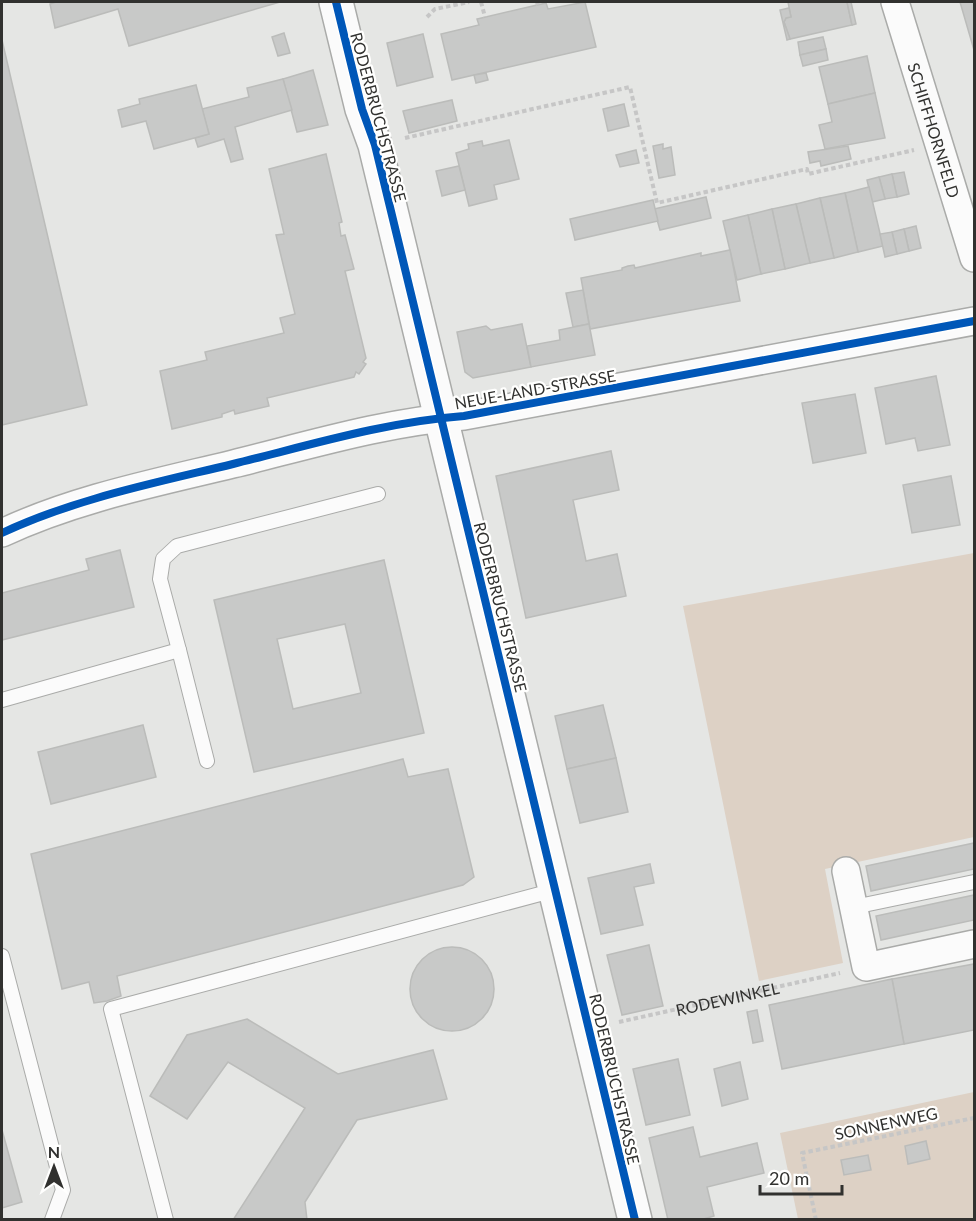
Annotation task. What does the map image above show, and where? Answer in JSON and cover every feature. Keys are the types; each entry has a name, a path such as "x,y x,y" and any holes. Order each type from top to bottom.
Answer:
{"street":[{"name":"RODERBRUCHSTRASSE","path":"336,2 362,109 375,145 634,1220"},
{"name":"SCHIFFHORNFELD","path":"895,2 975,258"},
{"name":"NEUE-LAND-STRASSE","path":"2,533 28,520 129,489 403,422 465,416 975,321"},
{"path":"846,871 866,967 975,944"}],"lane":[{"path":"207,761 160,579 163,559 177,546 378,494"},
{"path":"2,700 179,650"},
{"path":"854,907 975,882"},
{"path":"166,1220 111,1009 555,890"},
{"path":"2,956 63,1190 52,1220"}],"path":[{"path":"427,17 435,9 469,2"},
{"path":"481,2 485,17"},
{"path":"375,145 630,87 657,202 807,169 808,174 938,145"}],"shaded area":[{"path":"974,553 974,837 825,869 843,963 759,981 683,606"},
{"path":"974,1092 974,1219 798,1219 780,1133"}],"building":[{"path":"56,2 280,2 129,46 118,9 55,28 50,4"},
{"path":"585,2 596,47 452,80 441,34 479,25 477,19 546,3 548,9"},
{"path":"788,2 847,2 852,25 790,39 784,22 786,18 791,17"},
{"path":"847,2 851,2 856,24 852,25"},
{"path":"960,2 974,2 974,50"},
{"path":"789,8 791,17 786,18 784,22 790,39 787,40 780,10"},
{"path":"284,33 290,53 278,56 272,37"},
{"path":"423,34 433,77 397,86 387,43"},
{"path":"823,37 826,49 800,55 798,42"},
{"path":"2,40 87,405 2,425"},
{"path":"826,49 828,60 803,66 800,55"},
{"path":"867,56 875,93 828,104 819,67"},
{"path":"313,70 328,125 297,132 283,79"},
{"path":"486,73 488,80 476,83 474,75"},
{"path":"283,79 292,110 235,127 243,159 231,162 224,139 198,147 195,138 209,134 202,109 249,97 247,88"},
{"path":"196,85 209,134 154,149 146,121 122,127 118,110 140,104 139,99"},
{"path":"875,93 885,138 825,149 819,125 832,122 828,104"},
{"path":"452,100 457,121 409,133 403,111"},
{"path":"624,104 629,126 608,131 603,109"},
{"path":"509,140 519,179 494,185 497,199 469,206 456,153 469,149 468,144 482,141 483,146"},
{"path":"663,144 663,149 671,147 675,175 659,178 653,146"},
{"path":"848,146 851,159 821,166 820,161 810,163 808,152"},
{"path":"636,150 639,163 620,167 616,155"},
{"path":"326,154 342,222 339,223 341,236 345,235 354,269 345,271 366,358 363,362 366,364 359,374 356,372 354,377 267,398 269,406 235,414 234,410 222,414 222,417 172,429 160,371 207,360 205,352 284,333 280,318 295,314 276,235 284,234 269,169"},
{"path":"459,166 465,190 442,196 436,171"},
{"path":"904,172 909,194 897,197 892,174"},
{"path":"892,174 897,197 885,199 879,177"},
{"path":"879,177 885,199 872,202 867,180"},
{"path":"869,187 883,246 858,252 845,193"},
{"path":"845,193 858,252 834,258 820,198"},
{"path":"706,197 711,218 660,230 654,209"},
{"path":"820,198 834,258 810,263 796,204"},
{"path":"653,200 658,221 575,240 570,219"},
{"path":"796,204 810,263 785,269 772,209"},
{"path":"772,209 785,269 761,274 748,215"},
{"path":"748,215 761,274 737,280 723,221"},
{"path":"916,226 921,248 909,251 904,229"},
{"path":"904,229 909,251 897,254 892,232"},
{"path":"892,232 897,254 885,257 880,234"},
{"path":"730,250 740,301 590,329 581,278 622,270 628,266 634,265 635,268 701,253 701,256"},
{"path":"583,290 589,324 573,327 566,293"},
{"path":"522,324 531,367 473,378 465,372 457,332 486,326 491,330"},
{"path":"589,324 595,355 531,367 527,346 560,340 559,330"},
{"path":"936,376 950,445 918,451 915,438 886,444 875,388"},
{"path":"855,394 866,453 813,463 802,403"},
{"path":"611,451 619,490 573,500 586,561 617,554 626,596 526,618 496,476"},
{"path":"951,476 960,525 912,533 903,485"},
{"path":"120,550 134,607 2,640 2,593 89,570 86,559"},
{"path":"384,560 424,733 254,772 214,600","holes":["345,624 361,693 293,709 277,639"]},
{"path":"603,705 616,758 567,769 555,716"},
{"path":"143,725 156,777 51,804 38,752"},
{"path":"616,758 628,812 580,823 567,769"},
{"path":"403,759 408,777 448,769 474,877 463,885 117,976 121,996 107,1001 94,1003 89,982 62,989 31,854"},
{"path":"974,843 974,869 871,891 866,866"},
{"path":"650,864 654,883 634,887 643,925 601,934 588,878"},
{"path":"974,895 974,920 881,940 876,916"},
{"path":"649,945 663,1006 622,1015 607,955"},
{"path":"452,947 468,950 482,959 491,973 494,989 491,1005 482,1019 468,1028 452,1031 436,1028 422,1019 413,1005 410,989 413,973 422,959 436,950"},
{"path":"974,964 974,1030 904,1044 892,979"},
{"path":"892,979 904,1044 782,1069 769,1005"},
{"path":"757,1010 763,1041 753,1043 747,1012"},
{"path":"247,1019 338,1074 433,1050 447,1099 357,1120 305,1202 307,1220 233,1220 305,1108 228,1062 187,1119 150,1096 187,1035"},
{"path":"678,1059 690,1115 646,1125 633,1069"},
{"path":"740,1062 748,1099 722,1106 714,1069"},
{"path":"693,1127 700,1157 757,1143 764,1173 707,1187 714,1216 700,1220 668,1220 649,1138"},
{"path":"2,1130 22,1202 2,1208"},
{"path":"926,1141 930,1159 908,1164 905,1146"},
{"path":"868,1155 871,1170 844,1175 841,1160"}],"cycle path":[{"path":"336,2 362,109 375,145 635,1220"},
{"path":"2,533 86,501 376,429 464,416 974,321"}]}
